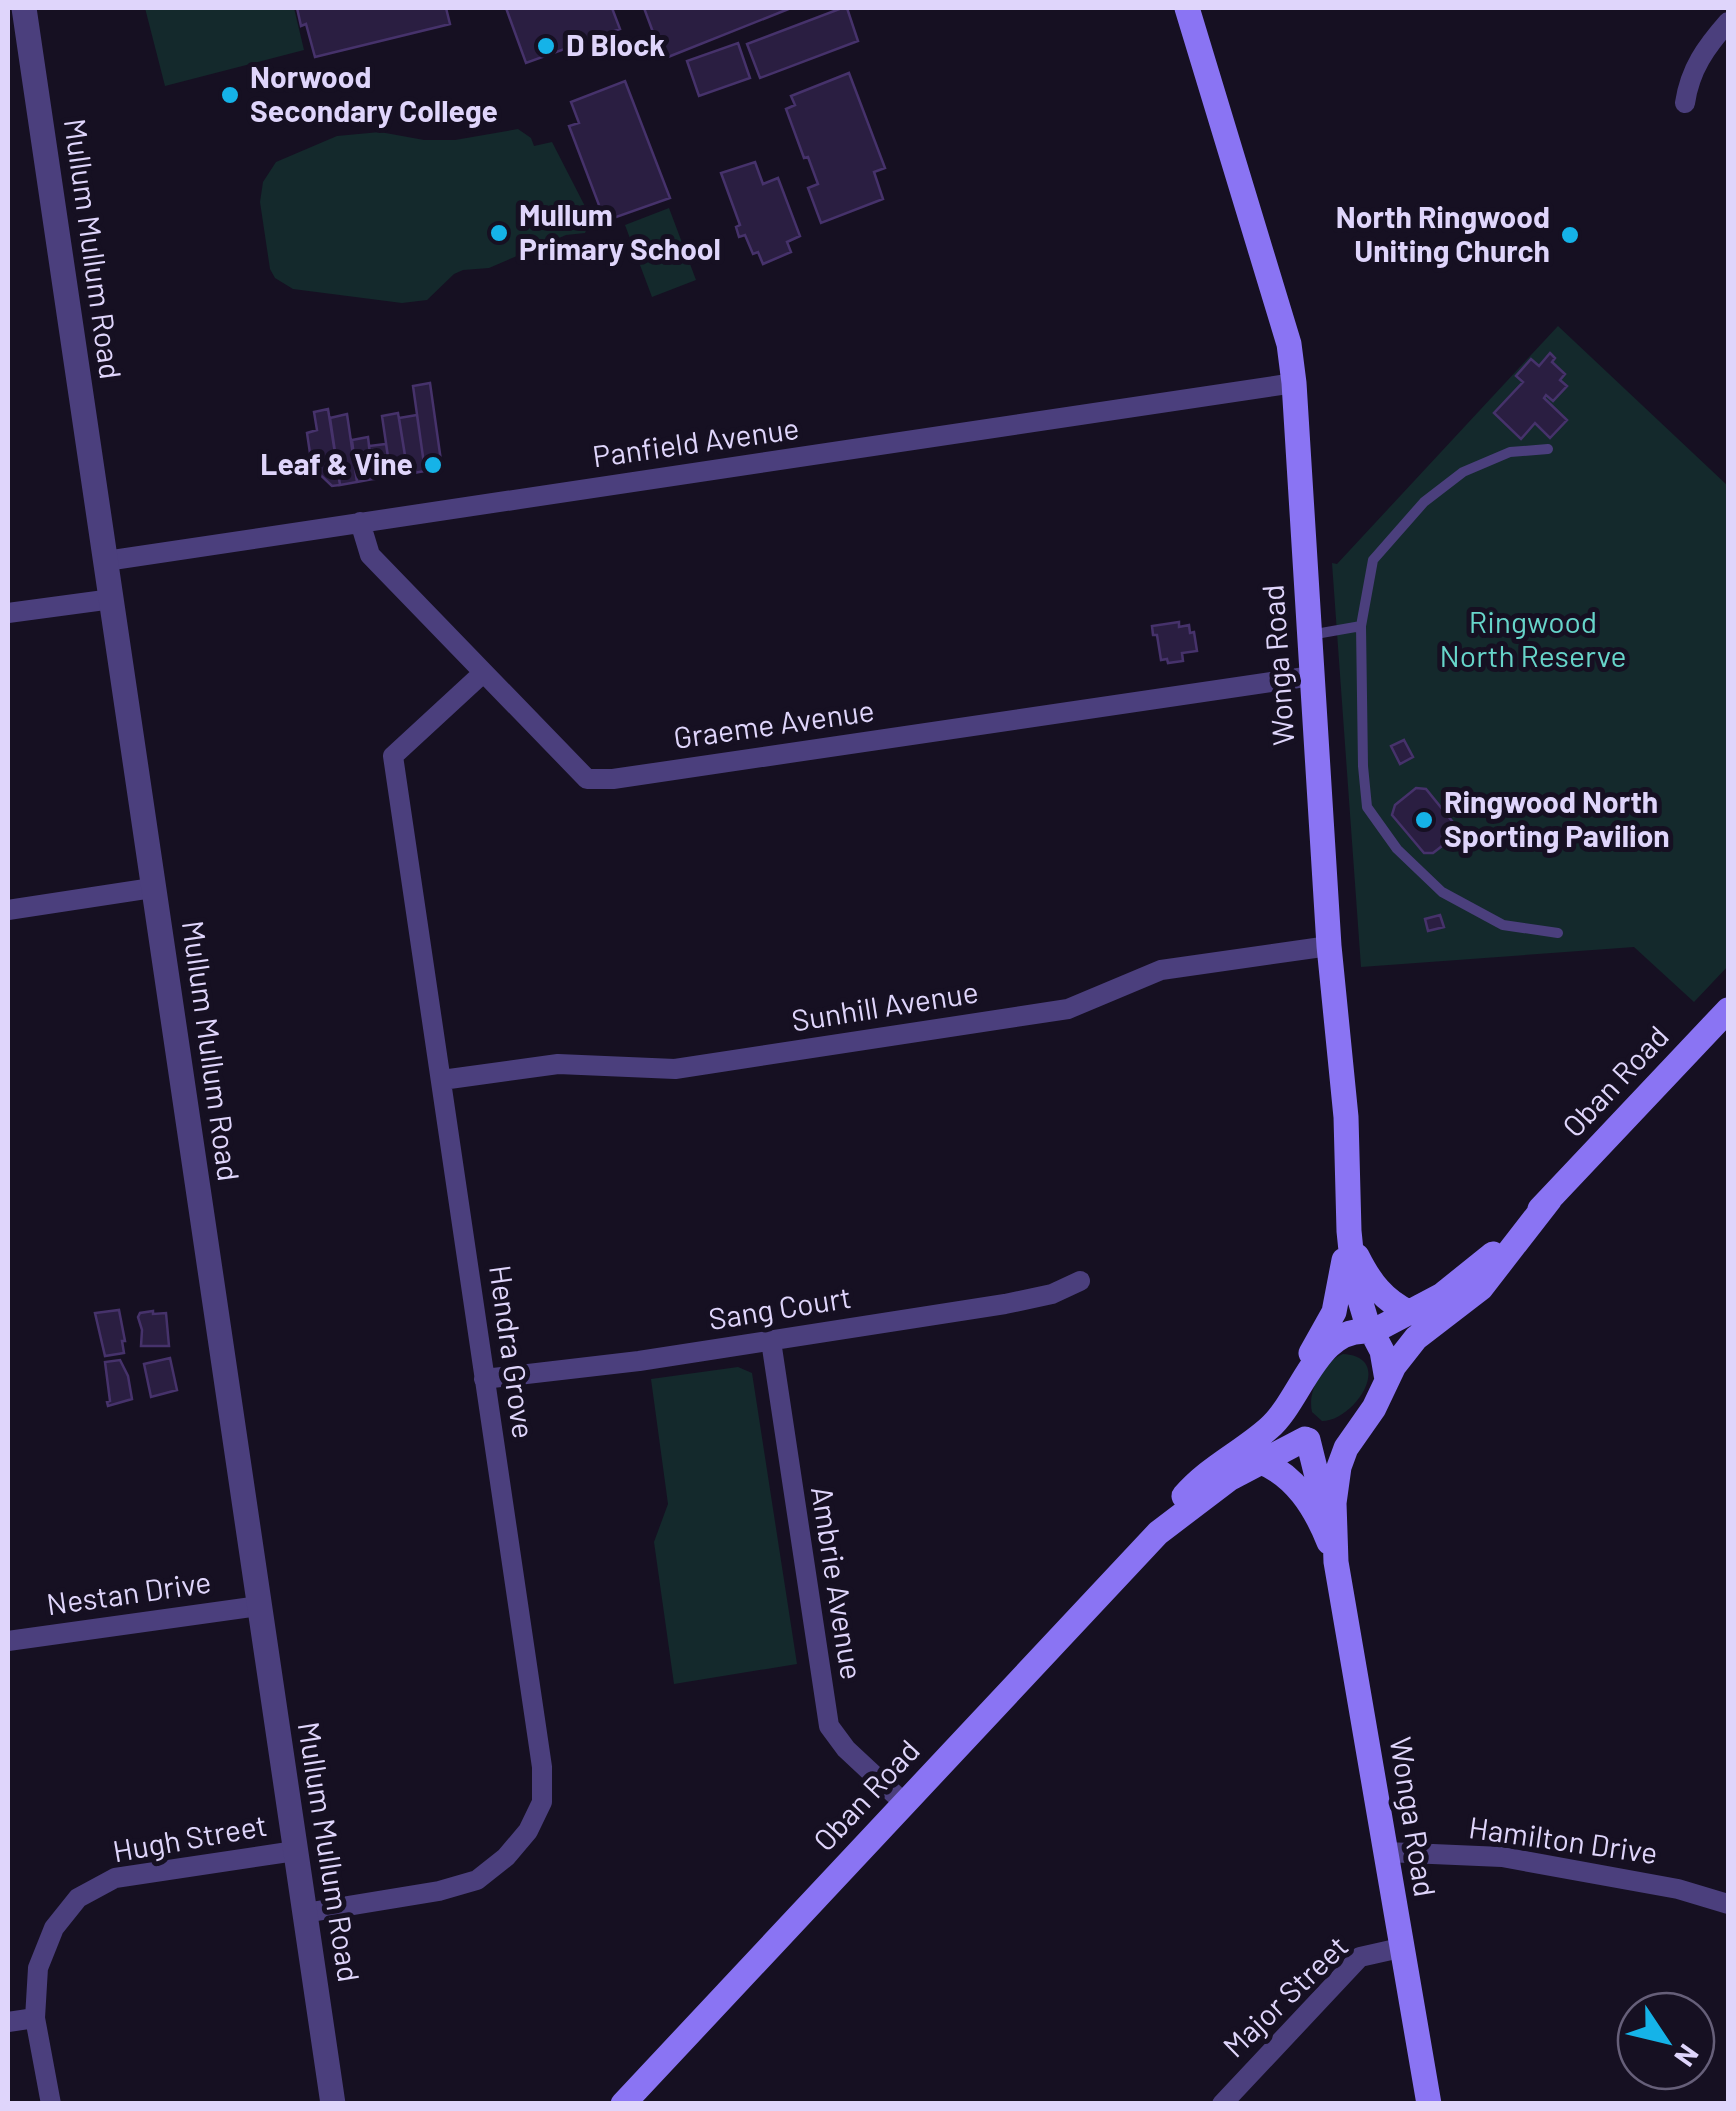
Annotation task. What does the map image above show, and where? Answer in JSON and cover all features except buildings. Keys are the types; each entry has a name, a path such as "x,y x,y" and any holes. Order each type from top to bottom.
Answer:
{"main road":[{"name":"Wonga Road","path":"1187,8 1283,320 1294,382 1354,1280 1370,1331 1382,1351 1386,1382"},
{"name":"Oban Road","path":"623,2104 1158,1533 1194,1485 1218,1463 1270,1428 1328,1347 1348,1335 1370,1331 1410,1313 1470,1274 1550,1199 1728,1010"},
{"name":"Oban Road","path":"1158,1533 1220,1484 1259,1461 1306,1439 1346,1428 1386,1382 1412,1342 1481,1288 1550,1199"},
{"path":"1350,1235 1378,1291 1393,1305 1410,1313"},
{"path":"1334,1549 1306,1439 1294,1422 1290,1401 1299,1375 1334,1312 1350,1235"},
{"path":"1334,1549 1339,1467 1346,1448 1386,1382"},
{"path":"1259,1461 1278,1470 1308,1500 1334,1549"},
{"name":"Wonga Road","path":"1334,1549 1429,2104"}],"street":[{"name":"Mullum Mullum Road","path":"19,19 106,561 99,601 152,888 333,2104"},
{"path":"1685,103 1689,79 1700,57 1728,22"},
{"name":"Panfield Avenue","path":"106,561 1294,382"},
{"name":"Graeme Avenue","path":"360,522 370,555 587,779 1312,676"},
{"path":"8,614 99,601"},
{"name":"Hendra Grove","path":"305,1913 439,1891 477,1880 506,1857 528,1832 542,1802 542,1767 393,756 483,672"},
{"path":"8,910 152,888"},
{"name":"Sunhill Avenue","path":"442,1080 558,1064 675,1069 1068,1009 1161,970 1329,946"},
{"name":"Sang Court","path":"484,1379 771,1341 1004,1304 1052,1294 1080,1281"},
{"name":"Ambrie Avenue","path":"771,1341 829,1726 846,1749 905,1804"},
{"name":"Nestan Drive","path":"8,1641 258,1606"},
{"name":"Hugh Street","path":"51,2104 35,2018 38,1968 54,1928 78,1898 115,1878 295,1851"},
{"name":"Hamilton Drive","path":"1386,1852 1502,1857 1678,1888 1728,1904"},
{"name":"Major Street","path":"1222,2104 1360,1958 1400,1948"},
{"path":"8,2022 35,2018"}],"lane":[{"path":"1548,450 1510,452 1488,460 1463,472 1424,502 1373,560 1361,626 1366,808 1397,849 1442,892 1503,926 1558,932"},
{"path":"1310,635 1361,626"}],"green space":[{"path":"145,8 294,8 304,50 165,86"},
{"path":"518,129 531,138 534,146 552,142 591,218 585,233 566,235 489,268 463,270 427,300 402,303 293,289 275,278 270,269 260,202 263,182 276,162 337,136 380,132 424,140 455,140"},
{"path":"669,208 696,280 652,297 625,225"},
{"name":"Ringwood North Reserve","path":"1558,326 1728,486 1728,966 1694,1002 1634,947 1361,967 1332,563 1337,564"},
{"path":"1343,1354 1359,1358 1367,1366 1365,1389 1347,1411 1322,1421 1312,1412 1314,1387 1329,1363"},
{"path":"738,1367 752,1373 797,1664 674,1684 654,1542 668,1504 651,1379"}],"place":[{"name":"D Block","path":"546,46"},
{"name":"Norwood Secondary College","path":"230,95"},
{"name":"Mullum Primary School","path":"499,233"},
{"name":"North Ringwood Uniting Church","path":"1570,235"},
{"name":"Leaf & Vine","path":"433,465"},
{"name":"Ringwood North Sporting Pavilion","path":"1424,820"}]}
